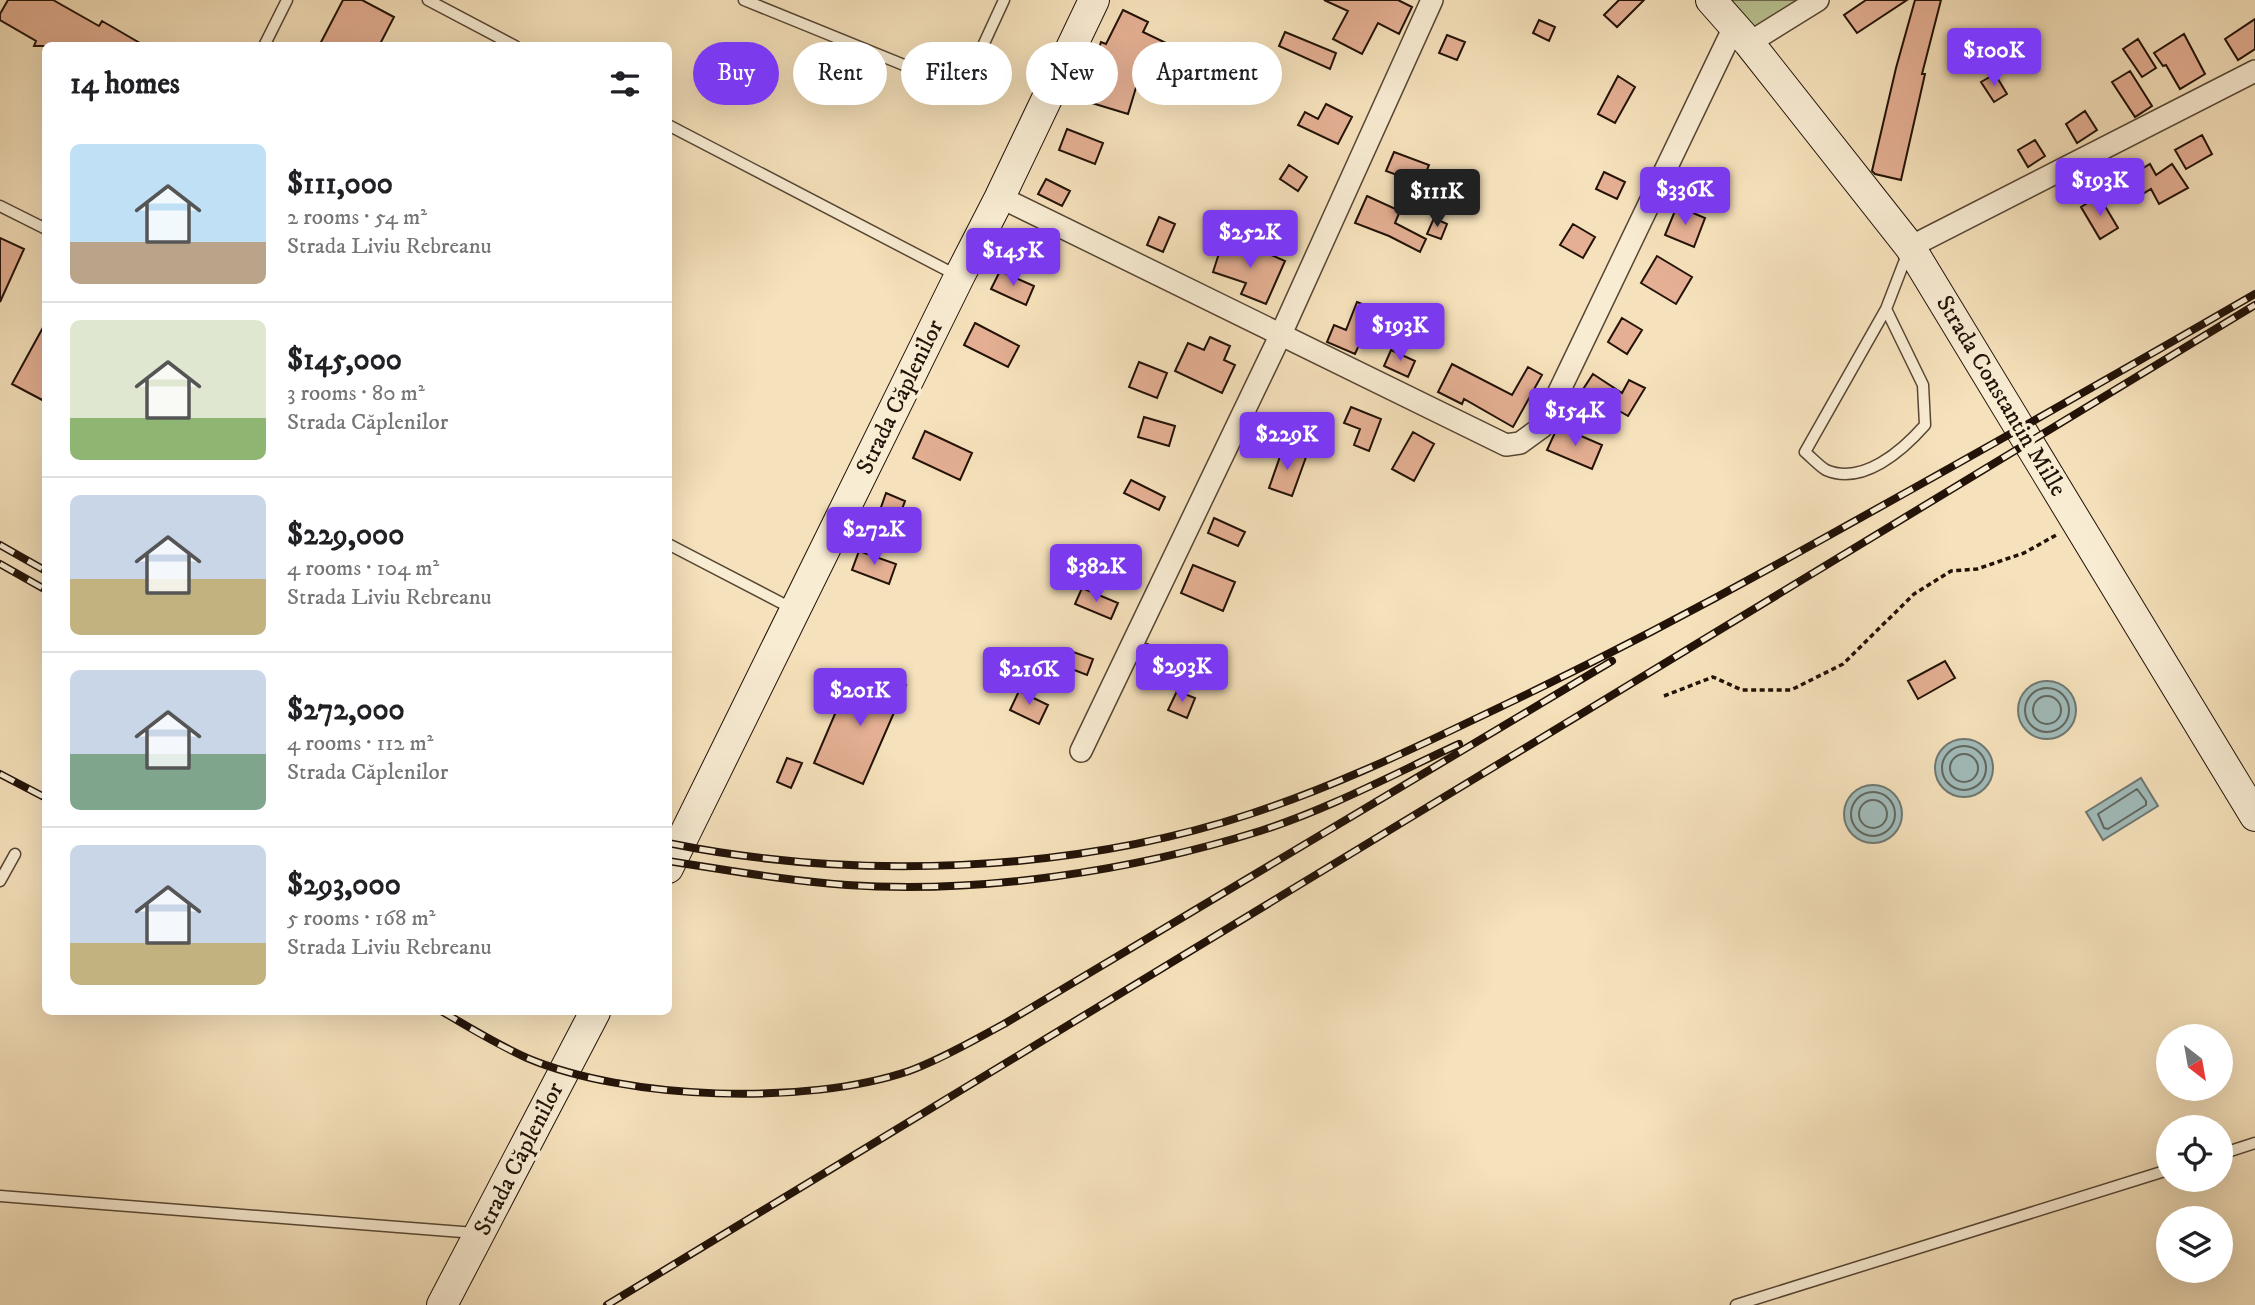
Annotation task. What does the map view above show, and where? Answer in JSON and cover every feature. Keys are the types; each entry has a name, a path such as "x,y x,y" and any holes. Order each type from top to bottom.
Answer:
{"street":[{"name":"Strada Căplenilor","path":"672,860 1000,197 1094,0"},
{"path":"1081,751 1281,334 1432,0"},
{"name":"Strada Constantin Mille","path":"1711,0 1742,35 1910,247 2255,816"},
{"path":"1000,197 1506,445 1521,443 1542,427 1742,35 1818,0"},
{"path":"1910,247 2255,71"},
{"name":"Strada Căplenilor","path":"442,1305 593,1015"}],"lane":[{"path":"266,42 287,0"},
{"path":"428,0 507,42"},
{"path":"744,0 963,89 1004,0"},
{"path":"672,127 959,277"},
{"path":"0,206 42,227"},
{"path":"1886,309 1923,385 1925,425 1904,450 1855,475 1827,470 1805,452 1886,309 1910,247"},
{"path":"672,546 795,610"},
{"path":"0,881 15,855"},
{"path":"2233,1150 2255,1143"},
{"path":"1735,1305 2156,1174"},
{"path":"0,1196 480,1234"}],"path":[{"path":"1664,696 1713,677 1742,690 1791,690 1843,664 1914,594 1951,571 1977,569 2024,553 2078,523"}],"green space":[{"path":"1704,0 1802,0 1740,43"}],"water":[{"path":"2041,681 2053,681 2068,689 2076,704 2076,716 2068,731 2053,739 2041,739 2026,731 2018,716 2018,704 2026,689"},
{"path":"1958,739 1970,739 1985,747 1993,762 1993,774 1985,789 1970,797 1958,797 1943,789 1935,774 1935,762 1943,747"},
{"path":"2141,778 2158,806 2103,840 2086,812"},
{"path":"1867,785 1879,785 1894,793 1902,808 1902,820 1894,835 1879,843 1867,843 1852,835 1844,820 1844,808 1852,793"}],"building":[{"path":"8,0 53,0 99,26 102,21 138,42 42,42 42,46 34,46 36,41 0,20 0,14"},
{"path":"343,0 362,0 394,17 381,42 321,42"},
{"path":"1324,0 1398,0 1412,7 1399,34 1378,23 1362,54 1333,39 1348,11"},
{"path":"1619,0 1644,0 1617,27 1604,15"},
{"path":"1866,0 1907,0 1857,33 1844,15"},
{"path":"1915,0 1941,0 1922,74 1925,74 1901,180 1872,171"},
{"path":"1123,10 1148,22 1143,32 1164,42 1132,42 1132,101 1128,114 1098,105 1118,105 1118,42 1107,42"},
{"path":"2255,19 2255,49 2238,60 2225,39"},
{"path":"1539,20 1555,27 1549,41 1533,33"},
{"path":"1285,32 1336,53 1330,69 1282,47 1281,42"},
{"path":"2184,34 2205,74 2180,89 2166,65 2163,66 2154,53"},
{"path":"1447,35 1465,42 1457,60 1439,53"},
{"path":"2138,39 2156,68 2142,77 2123,49"},
{"path":"2130,71 2152,106 2135,117 2112,82"},
{"path":"1995,74 2007,94 1994,102 1981,82"},
{"path":"1618,76 1635,87 1615,123 1598,114"},
{"path":"1326,104 1352,117 1338,144 1298,125 1305,112 1318,119"},
{"path":"2085,111 2097,130 2077,143 2066,124"},
{"path":"1067,129 1103,143 1095,164 1059,150"},
{"path":"2202,135 2212,154 2186,169 2175,150"},
{"path":"2035,140 2045,156 2028,167 2018,150"},
{"path":"1394,152 1429,165 1421,184 1386,171"},
{"path":"2150,164 2156,175 2172,164 2188,188 2159,204 2151,189 2136,198 2125,179"},
{"path":"1289,165 1307,177 1298,191 1280,179"},
{"path":"1604,172 1625,182 1617,199 1596,189"},
{"path":"1046,179 1070,191 1062,206 1038,194"},
{"path":"1367,196 1400,211 1395,223 1426,239 1420,252 1355,223"},
{"path":"2099,196 2118,228 2100,239 2081,207"},
{"path":"1677,206 1705,218 1694,247 1665,235"},
{"path":"1159,217 1175,224 1163,252 1147,245"},
{"path":"1434,218 1447,224 1441,239 1427,234"},
{"path":"1573,224 1595,237 1583,258 1560,245"},
{"path":"0,238 24,249 0,302"},
{"path":"1223,241 1259,253 1260,250 1285,261 1266,304 1241,294 1246,283 1213,272"},
{"path":"1657,256 1692,277 1676,304 1641,283"},
{"path":"1000,271 1034,286 1026,305 991,289"},
{"path":"1357,302 1375,309 1355,354 1327,342 1334,325 1346,330"},
{"path":"1622,318 1642,330 1627,354 1608,342"},
{"path":"975,323 1019,346 1008,367 964,345"},
{"path":"42,329 42,400 12,384"},
{"path":"1210,337 1230,346 1224,360 1235,365 1222,393 1175,371 1188,343 1204,350"},
{"path":"1391,350 1415,361 1408,377 1384,366"},
{"path":"1139,362 1167,373 1157,398 1129,387"},
{"path":"1452,364 1512,395 1528,367 1542,375 1513,427 1464,399 1462,404 1438,392"},
{"path":"1593,374 1622,393 1629,380 1645,388 1628,416 1600,400 1595,408 1578,397"},
{"path":"1351,407 1381,419 1369,451 1354,445 1360,429 1344,423"},
{"path":"1144,417 1175,426 1169,446 1138,437"},
{"path":"1558,426 1602,445 1592,469 1547,450"},
{"path":"925,431 972,453 960,480 913,458"},
{"path":"1413,432 1434,444 1414,481 1392,469"},
{"path":"1283,448 1306,457 1292,496 1269,488"},
{"path":"1131,480 1165,497 1159,510 1124,493"},
{"path":"886,493 905,501 898,520 879,513"},
{"path":"1214,518 1245,532 1238,546 1208,533"},
{"path":"859,551 896,564 889,584 852,570"},
{"path":"1193,565 1235,582 1223,611 1181,593"},
{"path":"1082,588 1118,603 1111,619 1075,604"},
{"path":"1147,644 1165,652 1159,665 1141,657"},
{"path":"1062,648 1093,659 1087,675 1056,663"},
{"path":"1945,661 1955,678 1918,699 1908,681"},
{"path":"873,671 906,685 863,784 814,763 846,688 863,695"},
{"path":"1019,691 1048,705 1039,724 1010,710"},
{"path":"1177,691 1195,698 1187,718 1168,710"},
{"path":"787,758 802,763 791,788 777,782"}],"railway":[{"path":"672,844 812,863 961,865 1109,849 1181,834 1279,804 1418,746 1667,624 1959,463 2255,294"},
{"path":"607,1305 2255,305"},
{"path":"0,545 42,569"},
{"path":"0,564 42,588"},
{"path":"448,1015 527,1058 568,1072 614,1083 665,1090 717,1093 820,1090 909,1071 1004,1024 1612,661"},
{"path":"672,862 780,878 898,887 950,886 1056,876 1160,858 1260,831 1336,802 1459,744"},
{"path":"0,774 42,796"}]}
